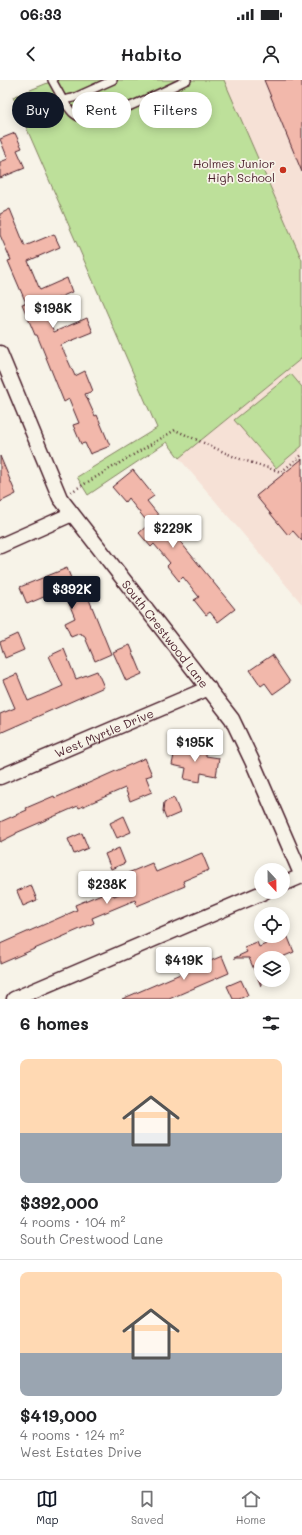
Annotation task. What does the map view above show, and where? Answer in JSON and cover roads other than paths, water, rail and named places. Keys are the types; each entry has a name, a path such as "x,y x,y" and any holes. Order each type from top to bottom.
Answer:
{"street":[{"name":"South Crestwood Lane","path":"0,353 60,498 232,719 253,763 302,876"},
{"path":"0,546 72,514"},
{"name":"West Myrtle Drive","path":"0,776 209,688"},
{"path":"290,881 302,876"},
{"path":"14,999 254,896"}],"lane":[{"path":"52,80 59,92"},
{"path":"64,100 73,98 113,80"},
{"path":"64,102 73,115 87,120 110,113 187,80"}],"place":[{"name":"Holmes Junior High School","path":"283,170"}]}
